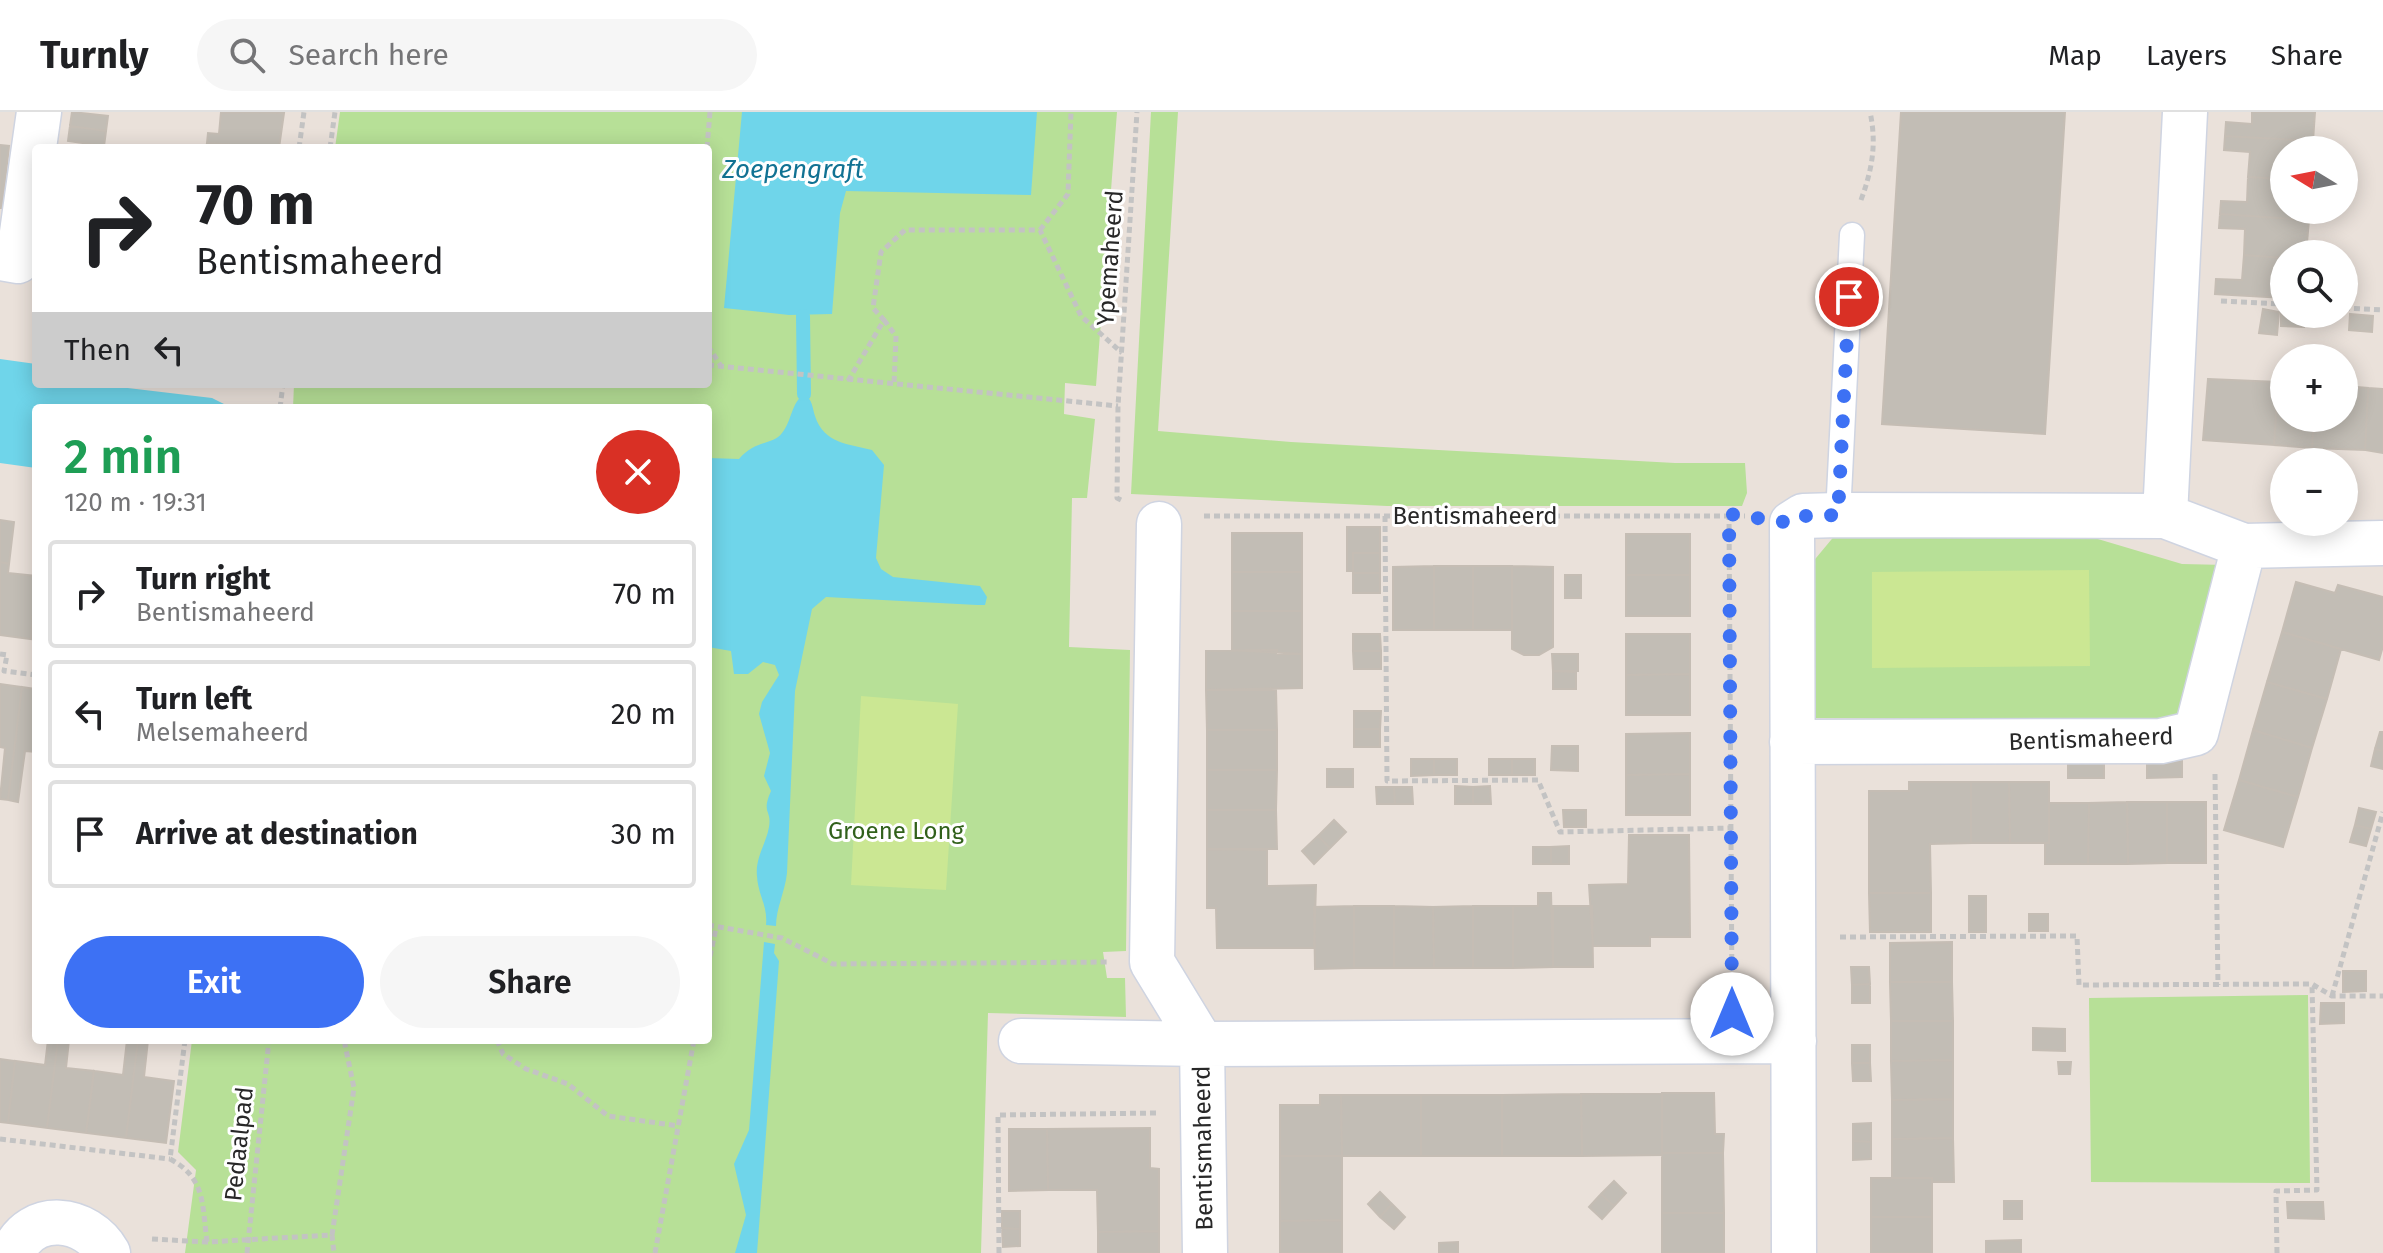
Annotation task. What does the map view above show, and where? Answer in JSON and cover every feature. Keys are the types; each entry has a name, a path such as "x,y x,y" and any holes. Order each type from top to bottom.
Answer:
{"street":[{"path":"32,144 39,112"},
{"path":"2165,516 2185,112"},
{"path":"9,259 32,146"},
{"path":"1794,1253 1792,523 1803,516 1838,515 2165,516 2244,546 2383,543"},
{"path":"1152,962 1159,524"},
{"name":"Bentismaheerd","path":"1792,742 2161,741 2196,733 2244,546"},
{"name":"Bentismaheerd","path":"1152,962 1202,1044 1205,1253"},
{"name":"Bentismaheerd","path":"1021,1041 1202,1044 1794,1041"},
{"path":"13,1253 17,1243 33,1228 54,1221 77,1224 102,1244"}],"lane":[{"path":"1838,515 1852,235"}],"path":[{"path":"300,144 304,112"},
{"path":"331,144 335,112"},
{"path":"707,144 710,112"},
{"path":"1040,230 1068,194 1071,112"},
{"name":"Ypemaheerd","path":"1118,406 1137,112"},
{"path":"1852,235 1871,172 1875,135 1870,112"},
{"path":"894,385 896,336 873,308 881,252 905,230 1040,230"},
{"path":"1040,230 1081,316 1122,353"},
{"path":"2176,298 2270,303"},
{"path":"2358,309 2383,310"},
{"path":"848,381 884,320"},
{"path":"712,352 722,366"},
{"path":"712,365 1118,406 1117,498 1159,524"},
{"path":"1729,514 1732,1040"},
{"name":"Bentismaheerd","path":"1159,524 1205,516 1729,514 1792,523"},
{"path":"1385,516 1387,781 1538,780 1560,832 1732,828"},
{"path":"0,654 7,655 4,671 32,674"},
{"path":"2196,733 2215,742 2218,985"},
{"path":"2332,996 2383,812"},
{"path":"712,926 782,938 833,964 1152,962"},
{"path":"712,947 716,928"},
{"path":"1839,937 2077,936 2079,985 2312,984 2332,996 2383,996"},
{"path":"2277,1253 2276,1191 2317,1190 2312,984"},
{"path":"170,1159 184,1044"},
{"name":"Pedaalpad","path":"247,1253 269,1044"},
{"path":"334,1253 332,1235 354,1088 345,1044"},
{"path":"499,1044 503,1054 526,1069 568,1084 608,1116 679,1126"},
{"path":"655,1253 693,1044"},
{"path":"999,1253 998,1115 1202,1113"},
{"path":"0,1139 170,1159 189,1169 198,1185 207,1242"},
{"path":"102,1244 332,1235"}],"green space":[{"name":"Groene Long","path":"340,112 1117,112 1096,386 1065,383 1064,414 1095,419 1087,498 1072,498 1069,647 1130,650 1126,951 1103,952 1107,978 1125,978 1126,1017 988,1013 981,1253 185,1253 196,1170 178,1152 192,1044 712,1044 712,404 293,404 294,388 712,388 712,144 336,144"},
{"path":"1151,112 1178,112 1158,431 1291,442 1675,463 1745,463 1747,493 1742,506 1387,506 1131,494"},
{"path":"1836,534 2081,534 2182,564 2226,565 2180,719 1814,718 1811,564"},
{"path":"2089,570 2090,666 1872,668 1872,572"},
{"path":"861,696 958,704 946,890 851,885"},
{"path":"2308,995 2310,1183 2091,1182 2089,998"}],"water":[{"name":"Zoepengraft","path":"742,112 1037,112 1031,195 846,191 840,213 832,314 789,315 724,308"},
{"path":"0,359 32,363 32,388 128,388 212,398 224,404 32,404 32,467 0,463"},
{"path":"804,394 811,401 824,432 846,444 872,450 884,465 876,558 881,569 893,577 980,586 987,597 985,605 977,605 826,597 812,609 795,691 787,873 776,926 766,925 757,869 769,827 767,804 771,791 764,776 770,753 759,714 762,702 779,675 775,665 763,662 748,674 734,674 731,651 712,648 712,458 739,459 751,449 778,437"},
{"path":"764,942 775,944 774,953 779,961 757,1253 735,1253 746,1215 734,1164 749,1130"}],"building":[{"path":"72,112 108,116 106,131 70,126"},
{"path":"221,112 284,113 280,144 207,143 208,133 219,134"},
{"path":"1901,112 2065,112 2045,434 1882,424"},
{"path":"2252,112 2315,112 2313,136 2270,136 2270,139 2225,136 2226,122 2252,124"},
{"path":"70,126 106,131 104,144 68,141"},
{"path":"2225,136 2270,139 2270,178 2248,177 2250,152 2224,150"},
{"path":"0,145 9,146 2,208 0,208"},
{"path":"2248,177 2270,178 2270,217 2220,214 2221,201 2247,202"},
{"path":"2220,214 2270,217 2270,224 2309,224 2307,240 2270,240 2270,257 2244,255 2245,229 2219,228"},
{"path":"2244,255 2270,257 2270,297 2215,294 2216,279 2242,280"},
{"path":"2263,309 2270,310 2270,328 2278,328 2277,335 2259,333"},
{"path":"2358,315 2373,316 2372,332 2349,330 2358,328"},
{"path":"2208,379 2270,382 2270,432 2275,432 2274,445 2203,440"},
{"path":"2358,387 2368,388 2365,450 2312,448 2313,432 2358,432"},
{"path":"2368,388 2383,389 2383,453 2365,450"},
{"path":"2275,432 2313,432 2312,448 2274,445"},
{"path":"0,520 14,522 9,564 0,562"},
{"path":"1347,527 1380,527 1380,553 1353,553 1353,571 1347,571"},
{"path":"1232,533 1302,533 1302,572 1232,572"},
{"path":"1626,534 1690,534 1690,575 1626,575"},
{"path":"1353,553 1380,553 1380,573 1353,573"},
{"path":"0,562 9,564 8,573 32,576 32,626 31,639 0,635"},
{"path":"1434,566 1434,630 1393,630 1393,567"},
{"path":"1434,566 1473,566 1473,630 1434,630"},
{"path":"1473,566 1512,566 1512,630 1473,630"},
{"path":"1512,566 1553,567 1553,647 1539,655 1524,655 1512,649"},
{"path":"1232,572 1302,572 1302,611 1232,611"},
{"path":"1353,573 1380,573 1380,593 1353,593"},
{"path":"1565,575 1581,575 1581,598 1565,598"},
{"path":"1626,575 1690,575 1690,616 1626,616"},
{"path":"2296,582 2335,593 2338,585 2383,597 2383,646 2379,660 2282,632"},
{"path":"1232,611 1302,611 1302,654 1232,650"},
{"path":"2282,632 2341,649 2327,699 2267,682"},
{"path":"1353,634 1380,634 1381,651 1353,651"},
{"path":"1626,634 1690,634 1690,674 1626,675"},
{"path":"1277,650 1277,654 1302,654 1302,688 1206,690 1206,651"},
{"path":"1353,651 1381,651 1381,669 1354,669"},
{"path":"1552,654 1578,654 1578,671 1553,671"},
{"path":"1553,671 1576,672 1576,689 1553,689"},
{"path":"1690,674 1690,715 1626,715 1626,675"},
{"path":"2267,682 2327,699 2312,748 2253,730"},
{"path":"0,684 22,687 8,800 0,799 5,748 0,747"},
{"path":"22,687 32,688 32,752 25,751 18,802 8,800"},
{"path":"1206,690 1276,690 1277,730 1207,730"},
{"path":"1354,711 1381,711 1380,729 1354,729"},
{"path":"1354,729 1380,729 1380,747 1354,747"},
{"path":"1207,730 1277,730 1277,770 1207,770"},
{"path":"2253,730 2312,748 2298,797 2239,780"},
{"path":"2380,732 2383,732 2383,751 2375,749"},
{"path":"1690,733 1690,774 1626,775 1626,734"},
{"path":"1552,746 1578,746 1578,771 1551,770"},
{"path":"2375,749 2383,751 2383,769 2371,766"},
{"path":"1411,759 1434,759 1434,775 1411,776"},
{"path":"1434,759 1457,759 1457,775 1434,775"},
{"path":"1489,759 1512,759 1512,775 1489,775"},
{"path":"1512,759 1535,759 1535,775 1512,775"},
{"path":"2182,760 2182,777 2147,778 2147,761"},
{"path":"2068,761 2104,761 2104,778 2068,778"},
{"path":"1327,769 1353,769 1353,787 1327,787"},
{"path":"1207,770 1277,770 1276,810 1207,810"},
{"path":"1690,774 1690,815 1626,815 1626,775"},
{"path":"2239,780 2298,797 2283,847 2224,830"},
{"path":"1909,782 1971,782 1971,843 1930,844 1931,893 1869,893 1869,791 1909,791"},
{"path":"1971,782 2009,782 2010,843 1971,843"},
{"path":"2009,782 2049,782 2049,843 2010,843"},
{"path":"1455,786 1473,787 1473,804 1455,804"},
{"path":"1490,786 1491,804 1473,804 1473,787"},
{"path":"1376,787 1394,787 1395,804 1377,804"},
{"path":"1394,787 1412,787 1413,804 1395,804"},
{"path":"2127,802 2167,802 2167,863 2128,864"},
{"path":"2127,802 2128,864 2088,864 2089,803"},
{"path":"2167,802 2206,802 2206,863 2167,863"},
{"path":"2049,803 2089,803 2088,864 2045,864 2045,843 2049,843"},
{"path":"2359,808 2376,812 2371,829 2355,825"},
{"path":"1207,810 1276,810 1277,849 1207,849"},
{"path":"1563,810 1586,810 1586,827 1564,827"},
{"path":"1334,820 1346,832 1330,848 1318,836"},
{"path":"2355,825 2371,829 2366,846 2350,842"},
{"path":"1629,835 1689,835 1690,937 1650,937 1650,946 1593,946 1589,885 1628,884"},
{"path":"1318,836 1330,848 1314,864 1302,851"},
{"path":"1569,846 1569,864 1551,864 1551,847"},
{"path":"1533,847 1551,847 1551,864 1533,864"},
{"path":"1207,849 1267,850 1267,886 1316,885 1314,948 1217,948 1216,908 1207,908"},
{"path":"1538,893 1551,893 1553,967 1513,968 1513,906 1538,906"},
{"path":"1869,893 1931,893 1931,932 1870,932"},
{"path":"1969,896 1986,896 1986,932 1969,932"},
{"path":"1354,906 1394,906 1394,968 1354,968"},
{"path":"1354,906 1354,968 1315,969 1314,907"},
{"path":"1394,906 1433,907 1434,968 1394,968"},
{"path":"1473,906 1513,906 1513,968 1473,968"},
{"path":"1473,906 1473,968 1434,968 1433,907"},
{"path":"1553,906 1592,906 1593,967 1553,967"},
{"path":"2029,914 2048,914 2048,931 2029,931"},
{"path":"1952,942 1952,982 1890,982 1890,943"},
{"path":"1851,967 1869,967 1870,984 1852,985"},
{"path":"2343,971 2366,971 2366,991 2343,992"},
{"path":"1890,982 1952,982 1953,1021 1891,1021"},
{"path":"1870,984 1870,1003 1852,1003 1852,985"},
{"path":"2321,1003 2344,1003 2344,1023 2320,1024"},
{"path":"1891,1021 1953,1021 1953,1060 1891,1061"},
{"path":"2033,1028 2065,1029 2065,1051 2033,1050"},
{"path":"48,1044 58,1044 47,1128 8,1123 15,1061 45,1065"},
{"path":"58,1044 69,1044 66,1068 94,1071 86,1133 47,1128"},
{"path":"127,1044 138,1044 126,1138 86,1133 94,1071 123,1075"},
{"path":"138,1044 148,1044 144,1077 174,1081 166,1143 126,1138"},
{"path":"1852,1045 1870,1045 1870,1063 1852,1063"},
{"path":"0,1059 15,1061 8,1123 0,1122"},
{"path":"1953,1060 1953,1099 1892,1100 1891,1061"},
{"path":"2058,1062 2071,1062 2070,1074 2059,1074"},
{"path":"1852,1063 1870,1063 1871,1081 1853,1081"},
{"path":"1662,1093 1662,1155 1582,1156 1581,1094"},
{"path":"1662,1093 1714,1093 1715,1134 1724,1134 1723,1153 1662,1153"},
{"path":"1581,1094 1582,1156 1502,1156 1502,1095"},
{"path":"1320,1095 1341,1095 1342,1156 1280,1156 1280,1105 1320,1105"},
{"path":"1341,1095 1421,1095 1421,1156 1342,1156"},
{"path":"1421,1095 1502,1095 1502,1156 1421,1156"},
{"path":"1953,1099 1953,1138 1892,1139 1892,1100"},
{"path":"1871,1123 1871,1142 1853,1141 1853,1124"},
{"path":"1150,1128 1150,1168 1159,1169 1159,1231 1098,1232 1097,1190 1048,1190 1047,1129"},
{"path":"1009,1129 1047,1129 1048,1190 1009,1191"},
{"path":"1953,1138 1954,1182 1932,1182 1932,1178 1892,1178 1892,1139"},
{"path":"1853,1141 1871,1142 1871,1159 1853,1160"},
{"path":"1662,1153 1723,1153 1724,1213 1662,1213"},
{"path":"1280,1156 1342,1156 1342,1220 1280,1221"},
{"path":"1871,1178 1932,1178 1932,1217 1871,1217"},
{"path":"1614,1181 1626,1193 1614,1206 1601,1194"},
{"path":"1380,1192 1392,1204 1380,1217 1368,1204"},
{"path":"1601,1194 1614,1206 1602,1219 1589,1207"},
{"path":"2004,1201 2022,1201 2022,1219 2004,1219"},
{"path":"2287,1202 2323,1202 2324,1219 2288,1218"},
{"path":"1392,1204 1405,1217 1394,1229 1380,1217"},
{"path":"1002,1211 1020,1211 1020,1229 1002,1228"},
{"path":"1662,1213 1724,1213 1724,1253 1662,1253"},
{"path":"1871,1217 1932,1217 1932,1253 1871,1253"},
{"path":"1342,1220 1342,1253 1280,1253 1280,1221"},
{"path":"1002,1228 1020,1229 1020,1246 1003,1247"},
{"path":"1159,1231 1159,1253 1098,1253 1098,1232"},
{"path":"2021,1240 2021,1253 1986,1253 1986,1241"},
{"path":"1458,1242 1458,1253 1439,1253 1439,1243"}],"waterway":[{"path":"803,316 804,394"}],"route":[{"path":"1732,1014 1729,514 1792,523 1803,516 1838,515 1849,297"}]}
